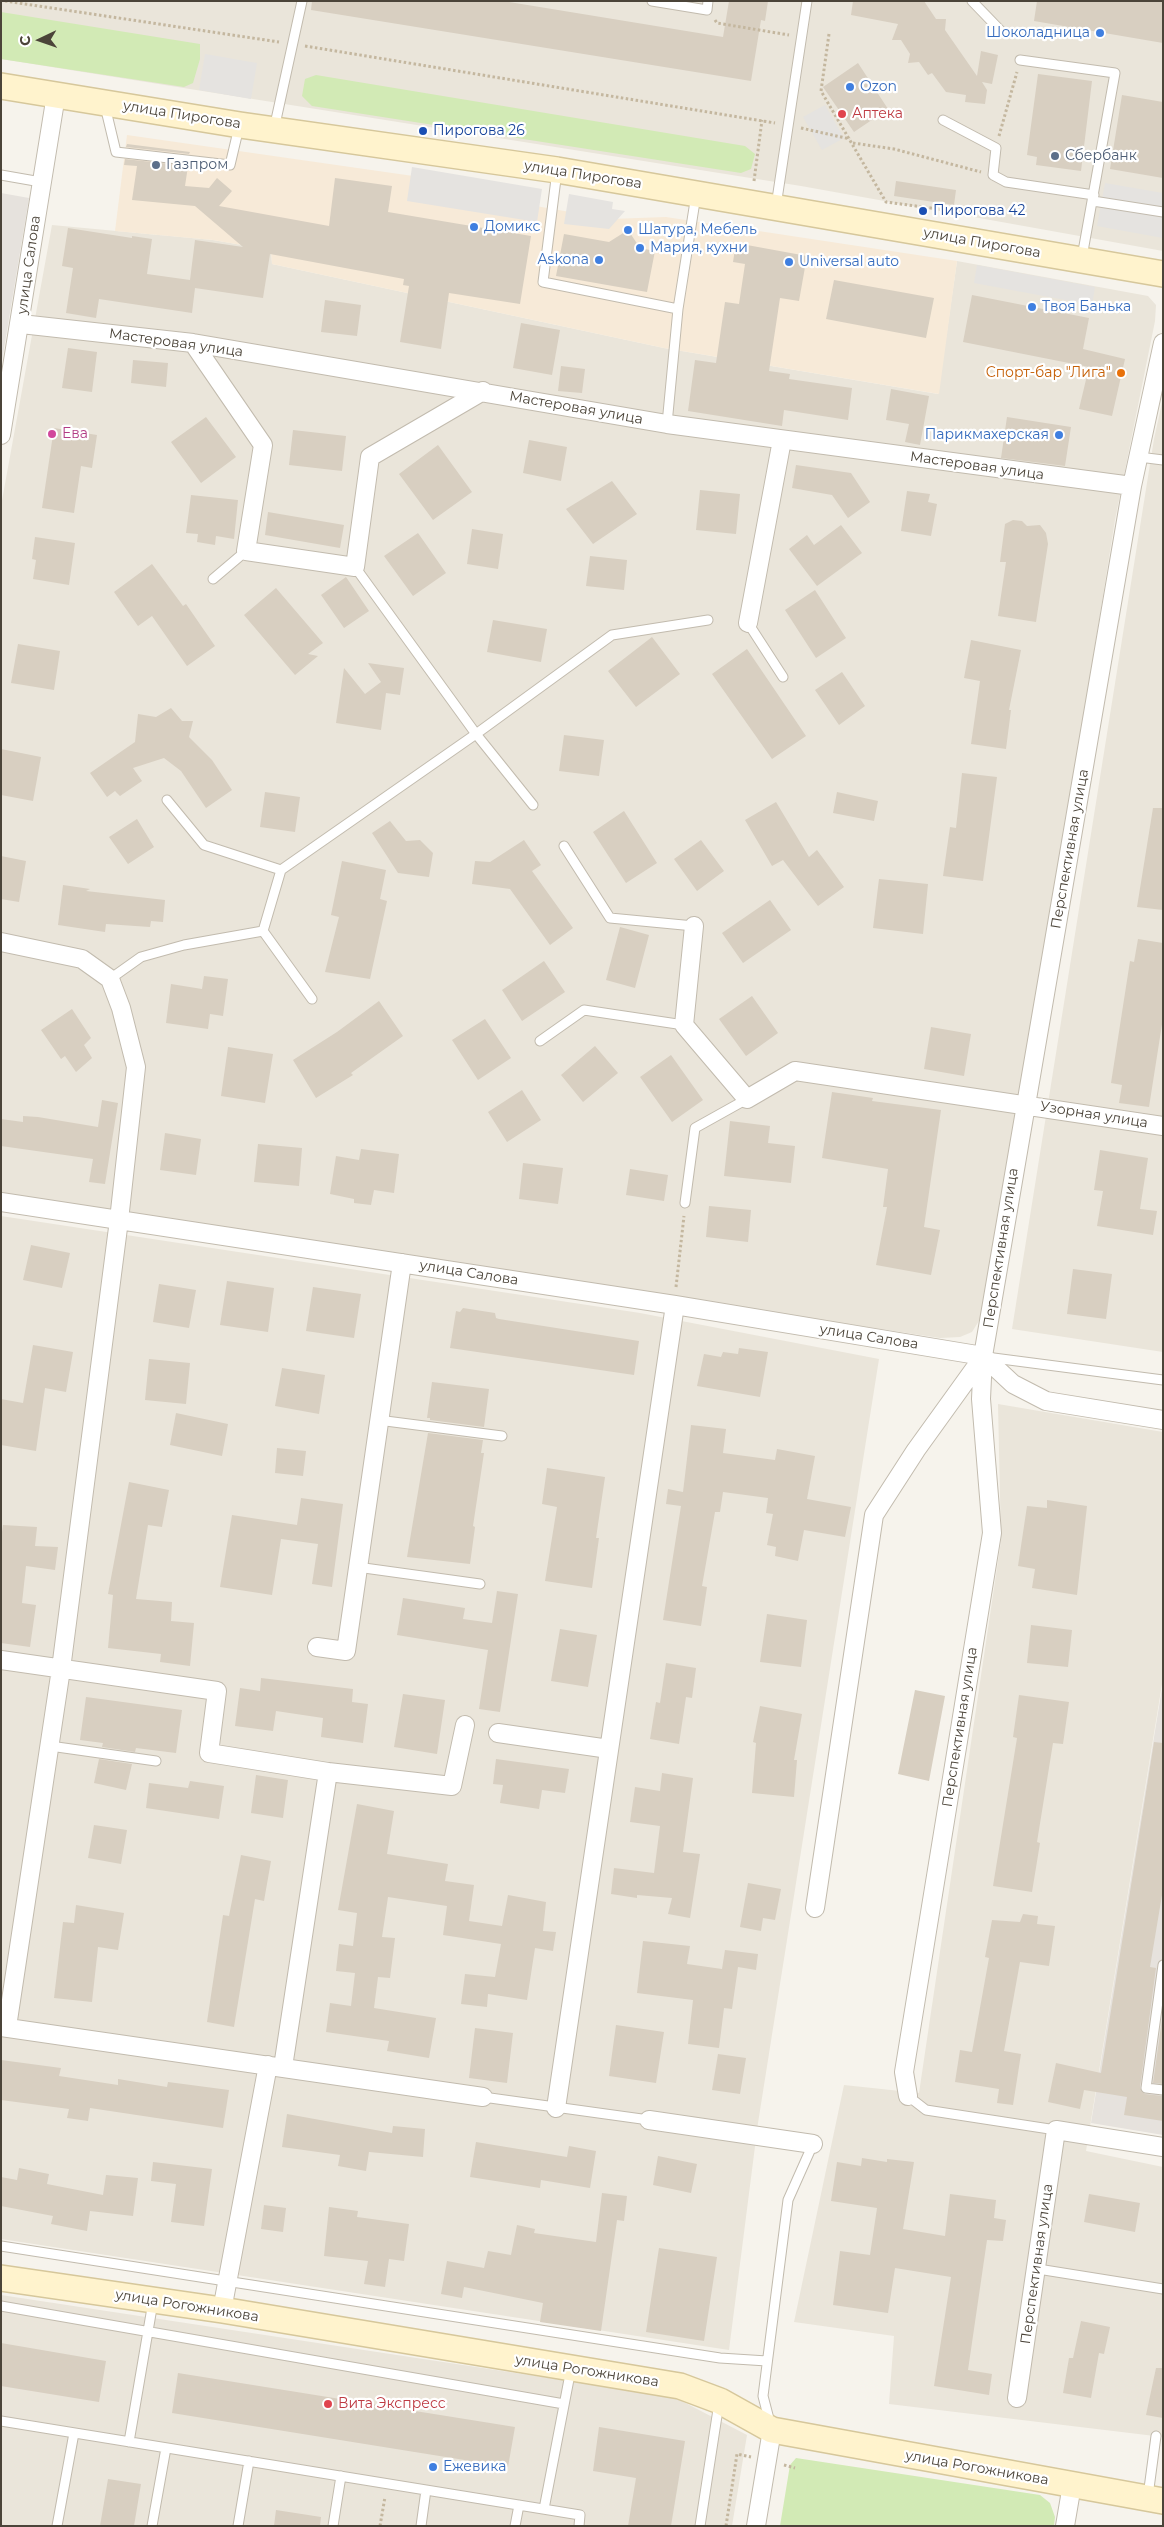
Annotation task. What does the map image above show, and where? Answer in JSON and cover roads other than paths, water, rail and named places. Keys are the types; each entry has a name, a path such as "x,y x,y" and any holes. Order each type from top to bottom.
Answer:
{"main road":[{"name":"улица Пирогова","path":"1,86 240,125 557,170 775,209 1163,274"},
{"name":"улица Рогожникова","path":"1,2278 222,2310 680,2386 720,2402 772,2430 1155,2500"}],"street":[{"name":"улица Салова","path":"1,435 21,324 41,182 56,95"},
{"name":"Мастеровая улица","path":"21,324 193,343 483,391 667,424 1132,486"},
{"path":"193,343 263,445 246,551 355,567 370,457 483,391"},
{"name":"Перспективная улица","path":"908,2096 904,2072 992,1533 981,1398 984,1356 1025,1104 1132,486 1163,343"},
{"path":"748,623 782,440"},
{"path":"694,926 684,1025 747,1098"},
{"path":"1,942 82,959 110,979 121,1008 136,1067 119,1220 61,1669 4,2027 483,2096"},
{"name":"Узорная улица","path":"747,1098 795,1071 1163,1126"},
{"name":"улица Салова","path":"1,1202 674,1305 984,1356"},
{"path":"317,1647 346,1651 356,1567 402,1263"},
{"path":"556,2108 674,1305"},
{"path":"984,1356 1013,1384 1046,1401 1163,1420"},
{"name":"Перспективная улица","path":"815,1908 874,1515 916,1450 984,1356"},
{"path":"1,1660 217,1691 209,1753 328,1772 452,1786 465,1725"},
{"path":"498,1733 609,1748"},
{"path":"222,2310 226,2280 276,2066 328,1772"},
{"path":"649,2120 813,2144"},
{"path":"1056,2130 1163,2147"},
{"name":"Перспективная улица","path":"1017,2398 1038,2269 1056,2130"},
{"path":"756,2526 772,2430"},
{"path":"1065,2526 1072,2485"}],"lane":[{"path":"274,129 302,1"},
{"path":"652,1 707,5"},
{"path":"775,209 807,1"},
{"path":"972,1 1000,30"},
{"path":"1020,60 1115,73 1094,198 1081,260"},
{"path":"104,103 116,152 230,165 240,125"},
{"path":"943,120 996,148 993,175 1006,182 1163,212"},
{"path":"557,170 543,282 678,309"},
{"path":"1,175 41,182"},
{"path":"667,424 678,309 696,195"},
{"path":"1139,457 1163,460"},
{"path":"213,579 246,551"},
{"path":"355,567 476,734 533,805"},
{"path":"263,931 281,870 476,734 612,635 708,620"},
{"path":"748,623 783,677"},
{"path":"168,800 204,845 281,870"},
{"path":"564,846 610,918 694,926"},
{"path":"110,979 140,957 184,945 263,931"},
{"path":"263,931 312,999"},
{"path":"540,1041 584,1010 684,1025"},
{"path":"686,1204 695,1128 747,1098"},
{"path":"984,1356 1163,1380"},
{"path":"378,1420 502,1436"},
{"path":"356,1567 480,1584"},
{"path":"50,1746 156,1761"},
{"path":"1163,1965 1146,2088 1163,2090"},
{"path":"483,2096 649,2120"},
{"path":"908,2096 926,2110 1056,2130"},
{"path":"772,2430 763,2396 788,2200 813,2144"},
{"path":"1,2246 720,2358 767,2361"},
{"path":"1038,2269 1163,2289"},
{"path":"129,2442 153,2300"},
{"path":"1,2306 564,2404"},
{"path":"544,2509 571,2368"},
{"path":"700,2526 720,2402"},
{"path":"1,2421 580,2515 578,2526"},
{"path":"57,2526 74,2433"},
{"path":"1155,2500 1156,2436"},
{"path":"152,2526 166,2448"},
{"path":"238,2526 249,2461"},
{"path":"333,2526 341,2476"},
{"path":"421,2526 426,2490"},
{"path":"516,2526 519,2505"}],"place":[{"name":"Шоколадница","path":"1100,33"},
{"name":"Ozon","path":"850,87"},
{"name":"Аптека","path":"842,114"},
{"name":"Пирогова 26","path":"423,131"},
{"name":"Сбербанк","path":"1055,156"},
{"name":"Газпром","path":"156,165"},
{"name":"Пирогова 42","path":"923,211"},
{"name":"Домикс","path":"474,227"},
{"name":"Шатура, Мебель","path":"628,230"},
{"name":"Мария, кухни","path":"640,248"},
{"name":"Askona","path":"599,260"},
{"name":"Universal auto","path":"789,262"},
{"name":"Твоя Банька","path":"1032,307"},
{"name":"Спорт-бар \"Лига\"","path":"1121,373"},
{"name":"Ева","path":"52,434"},
{"name":"Парикмахерская","path":"1059,435"},
{"name":"Вита Экспресс","path":"328,2404"},
{"name":"Ежевика","path":"433,2467"}]}
